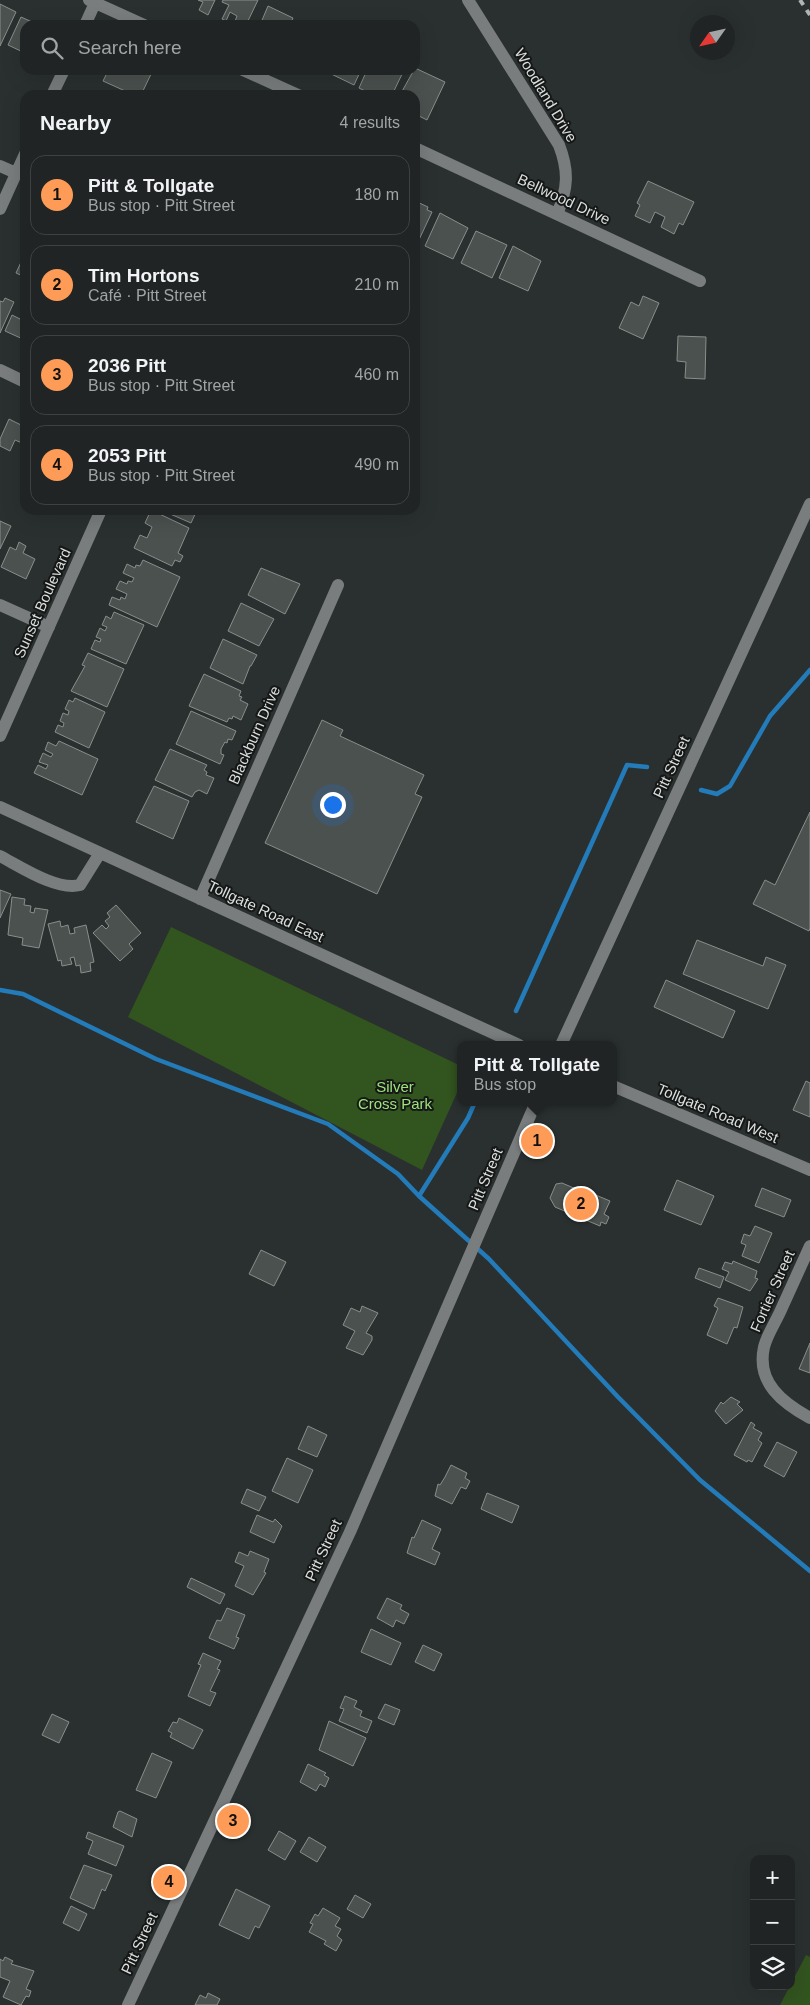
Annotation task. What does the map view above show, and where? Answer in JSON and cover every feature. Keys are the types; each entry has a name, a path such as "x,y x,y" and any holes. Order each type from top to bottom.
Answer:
{"street":[{"name":"Woodland Drive","path":"468,0 559,145 567,165 564,198 557,214"},
{"path":"86,20 92,1 133,20"},
{"path":"54,90 62,75"},
{"path":"252,75 280,90"},
{"name":"Bellwood Drive","path":"420,150 700,281"},
{"path":"0,209 20,165"},
{"path":"0,166 16,173"},
{"path":"0,370 20,380"},
{"name":"Pitt Street","path":"563,1041 810,504"},
{"name":"Sunset Boulevard","path":"0,736 99,515"},
{"name":"Blackburn Drive","path":"200,898 338,585"},
{"path":"0,605 49,628"},
{"name":"Tollgate Road East","path":"0,807 510,1041"},
{"path":"0,856 60,885 72,887 80,885 100,853"},
{"name":"Tollgate Road West","path":"617,1088 810,1170"},
{"name":"Pitt Street","path":"128,2005 350,1532 534,1106"},
{"name":"Fortier Street","path":"810,1246 766,1342 763,1366 769,1384 779,1398 788,1406 810,1418"}],"green space":[{"name":"Silver Cross Park","path":"171,927 457,1064 457,1093 422,1170 128,1017"},
{"path":"806,1955 810,1957 810,2005 780,2005 788,1990 795,1990 795,1976"}],"building":[{"path":"198,0 215,0 208,15 199,10 203,2"},
{"path":"223,0 258,0 248,20 236,20 237,16 230,12 226,20 222,19 229,5 222,2"},
{"path":"0,4 16,12 0,46"},
{"path":"268,6 293,18 292,20 262,20"},
{"path":"21,17 28,20 20,20 20,51 8,45"},
{"path":"420,70 445,82 427,120 420,116 420,90 403,90 411,75 420,75"},
{"path":"106,75 151,75 143,90 123,90 103,81"},
{"path":"333,75 359,75 354,85"},
{"path":"365,75 402,75 394,90 363,90 359,88"},
{"path":"648,181 694,202 683,225 679,223 674,234 661,227 665,217 655,212 650,223 635,216 640,205 637,203"},
{"path":"420,203 428,207 427,210 432,212 420,238"},
{"path":"440,213 468,228 453,259 425,246"},
{"path":"476,231 507,245 492,278 461,263"},
{"path":"513,246 541,261 528,291 499,278"},
{"path":"20,264 20,275 16,273"},
{"path":"643,296 659,303 643,339 619,328 631,302 639,306"},
{"path":"5,298 14,302 0,333 0,301 3,302"},
{"path":"12,315 20,319 20,338 5,331"},
{"path":"678,336 706,337 705,379 685,378 686,362 677,361"},
{"path":"9,419 20,424 20,442 15,440 10,451 0,446 0,439"},
{"path":"149,515 162,515 189,528 178,553 183,556 180,562 175,560 172,566 134,548 140,535 147,538 152,527 145,523"},
{"path":"173,515 195,515 191,523"},
{"path":"0,521 11,526 0,549"},
{"path":"19,542 26,546 23,553 35,559 26,579 1,567 10,547 16,550"},
{"path":"143,560 180,577 157,627 109,605 112,597 120,600 121,597 125,599 127,594 116,589 120,581 127,584 128,581 132,582 134,578 123,573 127,564 135,568 136,565 140,566"},
{"path":"261,568 300,584 285,614 248,595"},
{"path":"241,603 274,619 259,646 228,631"},
{"path":"114,612 144,625 126,664 91,649 95,640 100,642 101,639 96,637 100,628 105,631 107,627 102,625 106,616 111,619"},
{"path":"223,639 257,655 250,666 243,684 210,668"},
{"path":"88,653 124,669 107,707 71,691 85,666 82,665"},
{"path":"204,674 241,691 239,696 242,697 240,700 248,704 241,720 233,716 227,722 189,706"},
{"path":"75,698 105,712 89,748 55,732 58,725 63,727 64,723 60,721 63,713 68,715 69,711 65,709 69,700 73,702"},
{"path":"191,711 236,731 232,740 228,739 221,749 221,754 224,755 220,764 176,744"},
{"path":"322,720 343,730 340,736 424,775 415,794 422,797 377,894 265,843"},
{"path":"59,741 98,759 82,795 34,773 38,765 46,769 48,765 39,762 43,753 51,757 53,754 45,750 48,742 56,746"},
{"path":"170,749 207,765 204,770 207,772 206,775 214,778 207,794 199,790 192,797 155,780"},
{"path":"154,786 189,801 173,839 136,822"},
{"path":"810,812 809,931 753,904 765,880 775,885"},
{"path":"0,890 11,894 0,918"},
{"path":"12,897 25,899 24,905 31,906 30,912 34,913 35,908 48,910 39,948 22,945 23,938 8,935"},
{"path":"116,905 141,933 129,944 133,949 120,961 93,933 102,925 106,929 109,926 105,921 110,917 107,913"},
{"path":"60,921 61,927 68,925 70,934 75,933 74,928 86,925 94,962 90,963 91,971 81,973 80,965 76,966 74,957 70,958 72,964 62,966 61,960 58,961 48,924"},
{"path":"697,940 763,966 766,957 786,965 768,1009 683,974"},
{"path":"666,980 735,1011 723,1038 654,1007"},
{"path":"806,1081 810,1083 810,1117 793,1110"},
{"path":"677,1180 714,1196 701,1225 664,1210"},
{"path":"562,1183 610,1201 604,1214 609,1217 606,1224 601,1222 600,1226 555,1207 550,1198 556,1184"},
{"path":"762,1188 791,1200 784,1217 755,1206"},
{"path":"755,1226 772,1233 759,1263 742,1256 746,1245 741,1243 744,1234 750,1236"},
{"path":"261,1250 286,1262 274,1286 249,1274"},
{"path":"733,1261 757,1271 755,1278 758,1279 750,1291 725,1280 729,1272 722,1269 725,1262 732,1264"},
{"path":"699,1268 724,1277 720,1288 695,1278"},
{"path":"718,1298 743,1307 737,1328 734,1327 727,1344 707,1335 718,1308 714,1306"},
{"path":"362,1306 378,1313 366,1333 372,1336 372,1340 363,1355 346,1348 355,1331 343,1325 351,1308 360,1312"},
{"path":"810,1343 810,1373 799,1369"},
{"path":"731,1397 740,1402 737,1404 743,1410 726,1424 715,1411 721,1402 723,1404"},
{"path":"751,1422 755,1425 753,1428 762,1433 758,1440 762,1443 752,1462 748,1460 747,1462 734,1455"},
{"path":"308,1426 327,1435 317,1457 298,1449"},
{"path":"777,1442 797,1452 784,1477 764,1466"},
{"path":"287,1458 313,1470 298,1503 272,1491"},
{"path":"451,1465 467,1473 465,1478 470,1481 466,1489 461,1487 452,1504 435,1496 438,1484 440,1485"},
{"path":"247,1489 266,1497 259,1511 241,1503"},
{"path":"487,1493 519,1506 512,1523 481,1509"},
{"path":"257,1515 273,1522 275,1519 282,1526 274,1543 250,1532"},
{"path":"422,1520 441,1529 432,1549 440,1553 435,1565 407,1553 412,1537 414,1538"},
{"path":"250,1551 269,1559 264,1572 266,1573 253,1595 235,1586 244,1566 235,1562 239,1552 248,1556"},
{"path":"191,1578 225,1594 220,1604 187,1587"},
{"path":"387,1598 402,1605 400,1609 409,1614 404,1624 396,1620 393,1627 377,1618"},
{"path":"227,1608 245,1615 236,1637 239,1638 234,1649 209,1638 217,1620 221,1621"},
{"path":"371,1629 401,1643 391,1665 361,1652"},
{"path":"423,1645 442,1654 434,1671 415,1662"},
{"path":"203,1653 221,1661 217,1669 220,1670 210,1691 216,1693 210,1706 188,1696 201,1665 198,1664"},
{"path":"345,1696 357,1701 354,1707 362,1711 360,1716 372,1721 367,1733 339,1721 344,1709 340,1708"},
{"path":"385,1704 400,1710 394,1725 378,1718"},
{"path":"52,1714 69,1722 59,1743 42,1735"},
{"path":"179,1718 203,1730 193,1749 170,1737 172,1733 168,1731 173,1722 177,1723"},
{"path":"329,1721 366,1738 353,1766 319,1750"},
{"path":"152,1753 172,1762 156,1798 136,1790"},
{"path":"308,1764 326,1773 324,1775 329,1778 325,1787 320,1784 316,1791 300,1782"},
{"path":"120,1811 137,1819 132,1837 113,1827"},
{"path":"279,1831 296,1841 285,1860 268,1850"},
{"path":"88,1832 124,1846 116,1866 88,1854 93,1841 86,1838"},
{"path":"309,1837 326,1847 317,1862 300,1852"},
{"path":"84,1865 112,1875 105,1891 102,1889 94,1909 70,1898"},
{"path":"236,1889 270,1906 259,1928 255,1926 249,1939 219,1925"},
{"path":"355,1895 371,1904 363,1918 347,1909"},
{"path":"71,1906 87,1914 79,1931 63,1923"},
{"path":"323,1908 340,1918 335,1926 341,1929 337,1936 342,1940 336,1951 324,1944 326,1941 309,1932 313,1924 310,1923 315,1914 318,1916"},
{"path":"5,1957 13,1961 11,1964 34,1971 26,1989 31,1991 29,1997 26,1996 21,2005 3,1997 10,1981 0,1977 0,1959 3,1961"},
{"path":"208,1993 220,1999 217,2005 195,2005 200,1995 206,1998"}],"waterway":[{"path":"701,790 717,794 730,786 770,716 810,670"},
{"path":"516,1011 627,765 647,767"},
{"path":"0,990 23,994 156,1059 328,1124 398,1174 419,1196 489,1259 618,1397 700,1480 810,1571"},
{"path":"419,1196 468,1118 473,1106"}],"railway":[{"path":"800,0 810,15"}],"place":[{"name":"Pitt & Tollgate","path":"537,1141"},
{"name":"Tim Hortons","path":"581,1204"},
{"name":"2036 Pitt","path":"233,1821"},
{"name":"2053 Pitt","path":"169,1882"}]}
